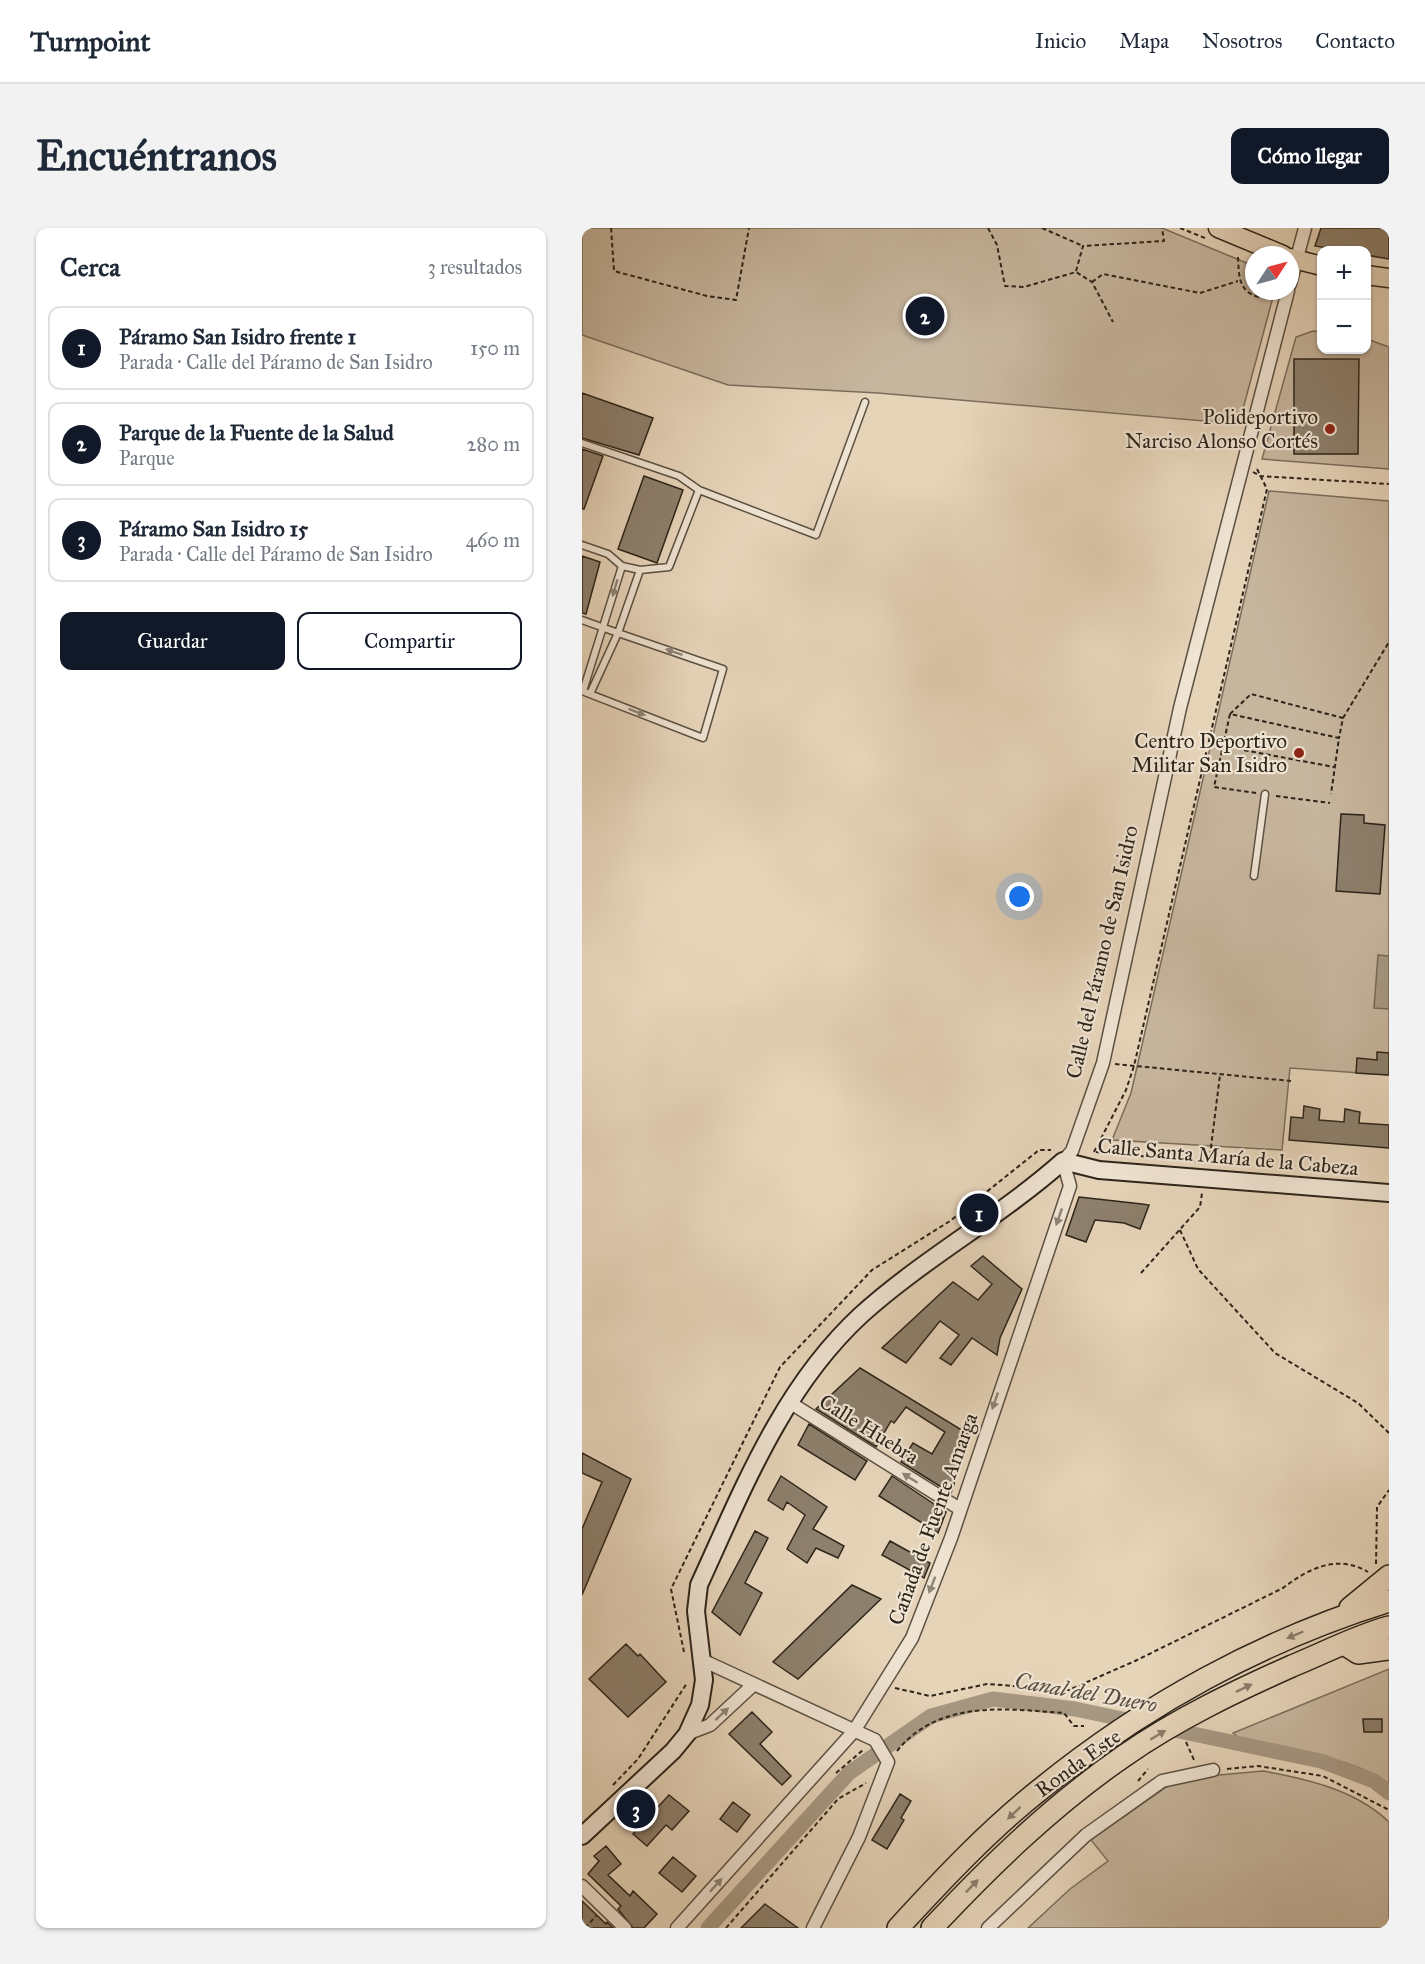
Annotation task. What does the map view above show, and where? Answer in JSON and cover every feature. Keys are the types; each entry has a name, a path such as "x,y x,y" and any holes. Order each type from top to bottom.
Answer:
{"highway":[{"path":"1337,1618 1380,1572"},
{"name":"Ronda Este","path":"898,1928 972,1851 1041,1788 1109,1738 1173,1698 1270,1646 1337,1618 1389,1601"},
{"name":"Ronda Este","path":"932,1928 1046,1815 1124,1755 1192,1714 1344,1644 1389,1627"},
{"path":"1344,1644 1358,1653 1389,1649"}],"main road":[{"path":"1218,228 1261,246"},
{"path":"1299,260 1317,265"},
{"path":"1371,276 1389,278"}],"street":[{"path":"1296,246 1305,228"},
{"name":"Calle del Páramo de San Isidro","path":"582,1836 673,1751 687,1734 700,1705 704,1680 696,1611 699,1585 765,1441 789,1402 827,1352 861,1315 1039,1182 1059,1155 1072,1152 1103,1063 1180,708 1248,464 1286,300"},
{"name":"Calle Santa María de la Cabeza","path":"1059,1155 1099,1170 1389,1193"},
{"name":"Cañada de Fuente Amarga","path":"677,1928 854,1731 912,1638 960,1509 1070,1186 1059,1155"},
{"name":"Calle Huebra","path":"789,1402 960,1509"},
{"path":"702,1660 875,1740 886,1767 859,1837 813,1928"},
{"name":"Calle del Páramo de San Isidro","path":"687,1734 710,1725 753,1685"},
{"path":"988,1928 1086,1836 1162,1781 1213,1770"},
{"path":"582,1886 625,1928"}],"lane":[{"path":"582,443 679,476 699,489 816,535 865,402"},
{"path":"582,545 608,554 622,566 640,570 669,567 699,489"},
{"path":"582,620 603,628 723,669 703,738 583,691 603,628 622,566"},
{"path":"590,694 618,633 640,570"},
{"path":"1254,876 1265,794"}],"path":[{"path":"611,228 614,271 707,296 736,300 749,228"},
{"path":"988,228 997,245 1005,286 1024,287 1076,272 1092,282 1113,322"},
{"path":"1042,228 1083,246 1164,241 1162,228"},
{"path":"1076,272 1083,246"},
{"path":"1238,257 1238,281 1245,289"},
{"path":"1092,282 1103,274 1200,293 1238,281"},
{"path":"1094,1152 1126,1090 1134,1066 1267,489 1260,476 1248,464"},
{"path":"1248,464 1260,476 1389,484"},
{"path":"1331,795 1343,718 1389,642"},
{"path":"1330,803 1214,788 1230,714 1251,694 1343,718"},
{"path":"1230,714 1339,738"},
{"path":"1222,746 1335,768"},
{"path":"1103,1063 1291,1081"},
{"path":"1141,1273 1200,1207 1220,1075"},
{"path":"685,1657 672,1590 780,1367 873,1270 950,1221 1039,1150 1059,1155"},
{"path":"1180,1230 1198,1269 1275,1353 1358,1403 1389,1433"},
{"path":"884,1685 930,1696 987,1684 1068,1690 1135,1661 1283,1588 1302,1573 1342,1561 1380,1572 1377,1507 1389,1490"},
{"path":"611,1786 638,1760 689,1679"},
{"path":"726,1928 838,1799 886,1767 905,1741 938,1720 990,1707 1064,1713 1074,1726 1084,1726"},
{"path":"1186,1742 1191,1758 1213,1770 1258,1767 1323,1776 1389,1810"}],"shaded area":[{"path":"582,228 1162,228 1245,262 1245,300 1272,300 1239,424 878,393 728,385 582,335"},
{"name":"Polideportivo Narciso Alonso Cortés","path":"1317,332 1317,354 1371,354 1371,340 1389,347 1389,469 1262,459 1296,337"},
{"name":"Centro Deportivo Militar San Isidro","path":"1269,491 1389,501 1389,1075 1290,1068 1282,1150 1112,1140 1131,1093"},
{"path":"1378,955 1389,956 1389,1009 1374,1008"},
{"path":"1389,1669 1389,1784 1367,1771 1344,1762 1264,1747 1240,1739 1233,1733"},
{"path":"1263,1771 1314,1782 1346,1794 1376,1811 1389,1822 1389,1928 1028,1928 1070,1889 1108,1861 1091,1840 1168,1786 1219,1775"}],"building":[{"path":"1321,228 1389,228 1389,259 1371,256 1371,246 1315,246"},
{"name":"Polideportivo Narciso Alonso Cortés","path":"1294,359 1359,359 1358,454 1294,454"},
{"path":"582,393 653,418 639,455 582,438"},
{"path":"582,449 603,456 584,509 582,509"},
{"path":"644,476 683,490 657,563 618,549"},
{"path":"582,556 600,562 586,614 582,613"},
{"path":"1341,814 1364,815 1364,823 1385,825 1380,894 1336,891"},
{"path":"1377,1052 1389,1053 1389,1075 1356,1073 1357,1058 1377,1060"},
{"path":"1304,1106 1320,1109 1319,1120 1344,1122 1345,1109 1360,1112 1359,1123 1389,1125 1389,1148 1289,1140 1291,1117 1303,1118"},
{"path":"1079,1197 1149,1205 1140,1229 1124,1223 1095,1220 1086,1242 1066,1235"},
{"path":"983,1256 1022,1289 1000,1338 997,1355 972,1338 951,1365 940,1358 959,1335 940,1321 906,1363 882,1348 953,1282 978,1300 992,1284 971,1266"},
{"path":"860,1368 970,1435 951,1493 901,1462 913,1443 932,1454 945,1432 906,1407 894,1423 891,1421 876,1447 816,1409"},
{"path":"809,1424 867,1461 855,1480 798,1445"},
{"path":"582,1453 631,1479 582,1595 582,1529 602,1482 582,1473"},
{"path":"781,1476 827,1507 813,1529 844,1546 838,1558 816,1548 807,1563 787,1549 805,1515 787,1502 783,1510 768,1500"},
{"path":"892,1476 946,1512 938,1533 879,1496"},
{"path":"755,1531 768,1538 745,1583 762,1593 740,1635 712,1612"},
{"path":"890,1541 930,1563 924,1578 882,1555"},
{"path":"852,1585 881,1599 798,1679 773,1662"},
{"path":"626,1644 638,1656 640,1654 666,1682 628,1717 589,1679"},
{"path":"752,1712 772,1732 760,1744 791,1776 782,1785 729,1734"},
{"path":"1363,1719 1382,1719 1382,1732 1364,1732"},
{"path":"900,1794 911,1801 901,1818 904,1820 887,1849 872,1840"},
{"path":"669,1795 689,1811 672,1830 666,1825 647,1846 633,1834"},
{"path":"733,1802 750,1815 737,1832 720,1819"},
{"path":"606,1846 621,1864 608,1875 630,1896 633,1891 657,1914 644,1928 633,1928 618,1909 621,1906 588,1874 599,1861 594,1856"},
{"path":"673,1857 696,1876 682,1892 659,1873"},
{"path":"582,1901 606,1924 607,1922 613,1928 582,1928"},
{"path":"765,1904 798,1928 741,1928"}],"waterway":[{"name":"Canal del Duero","path":"708,1928 849,1773 931,1716 993,1699 1075,1709 1321,1761 1374,1781 1389,1793"}],"place":[{"name":"Parque de la Fuente de la Salud","path":"925,316"},
{"name":"Polideportivo Narciso Alonso Cortés","path":"1330,429"},
{"name":"Centro Deportivo Militar San Isidro","path":"1299,753"},
{"name":"Páramo San Isidro frente 1","path":"979,1213"},
{"name":"Páramo San Isidro 15","path":"636,1809"}]}
